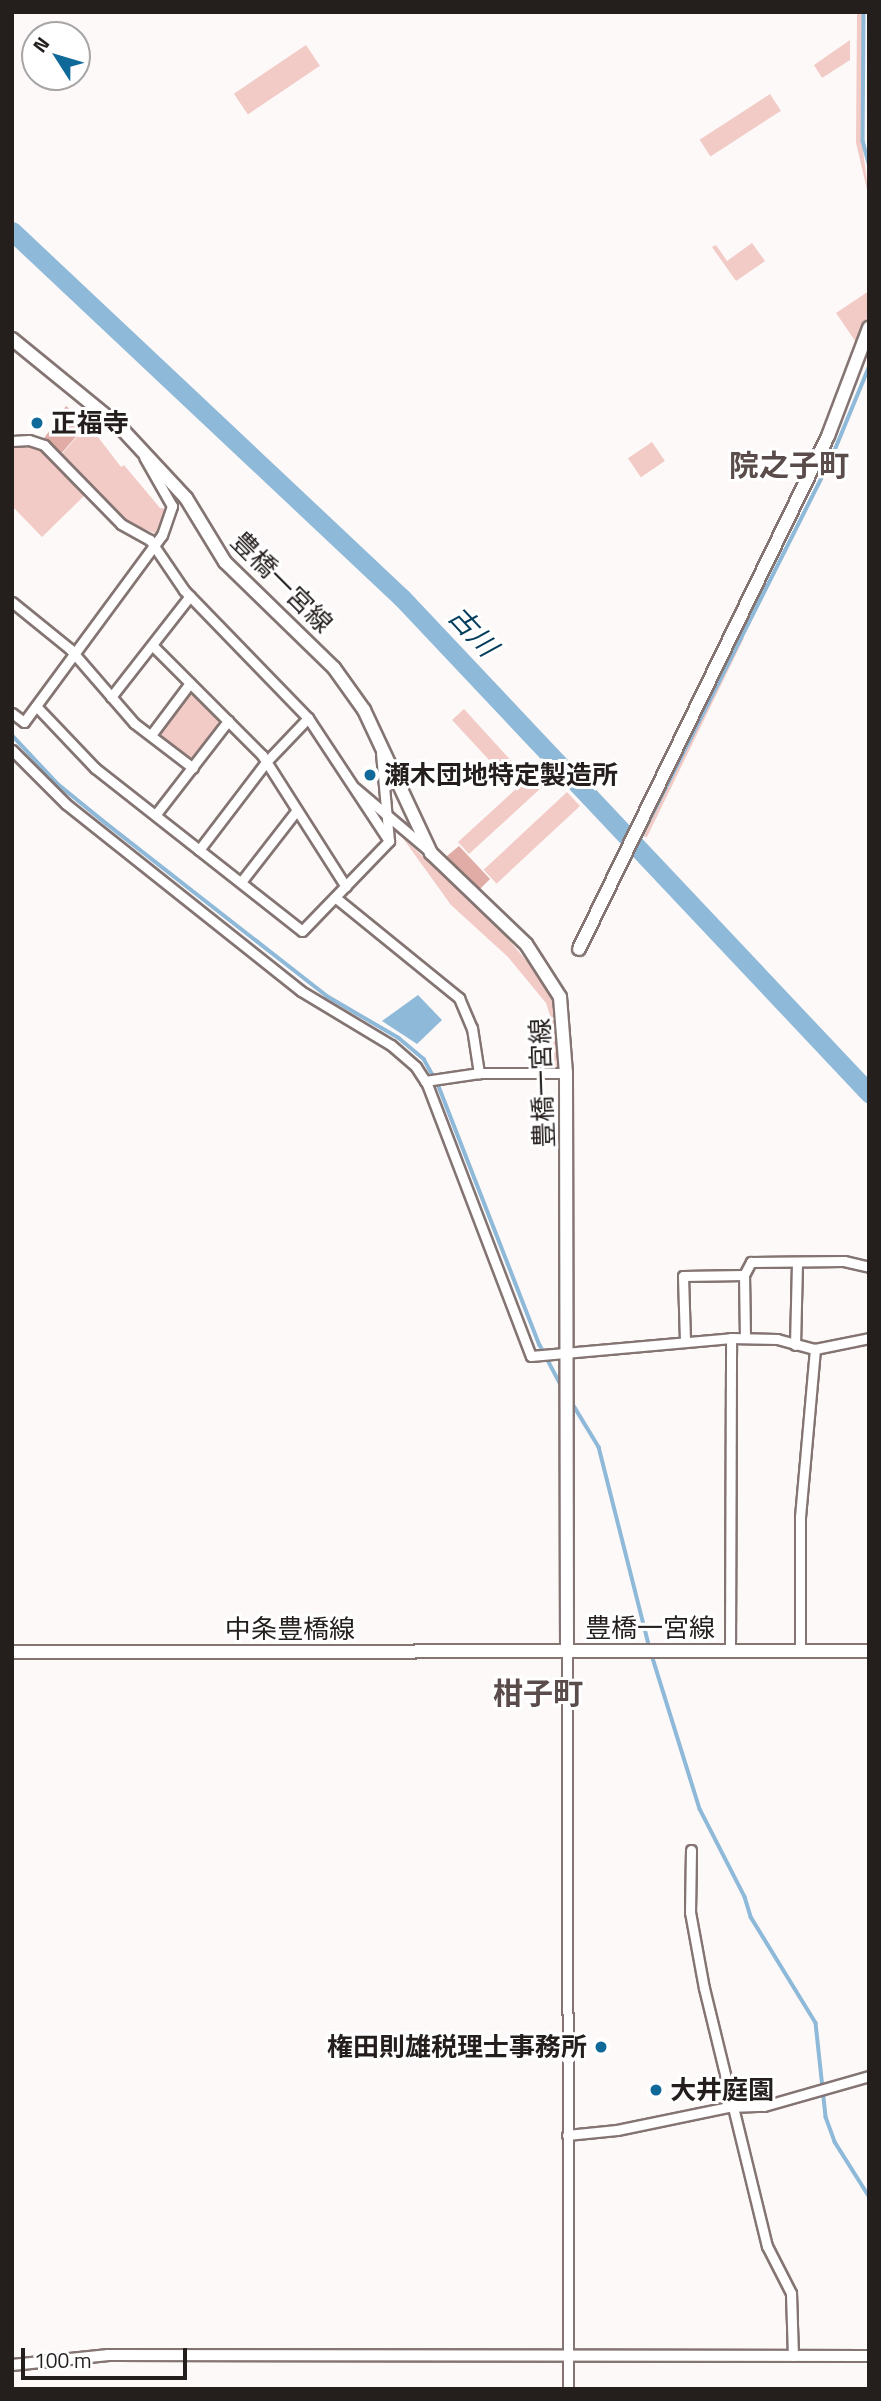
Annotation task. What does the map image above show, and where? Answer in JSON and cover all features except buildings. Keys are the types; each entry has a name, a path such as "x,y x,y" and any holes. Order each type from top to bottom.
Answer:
{"main road":[{"path":"579,949 828,436 869,328"},
{"name":"豊橋一宮線","path":"12,339 120,427 144,457 186,498 225,562 334,668 364,710 381,753 431,853 526,944 556,988 564,1007 566,1073 567,1650 869,1651"},
{"name":"中条豊橋線","path":"12,1652 567,1650"}],"street":[{"path":"12,442 29,440 44,445 121,524 155,546 190,596 308,718 388,841"},
{"path":"12,713 21,726 155,546 172,506 144,457"},
{"path":"111,697 190,596"},
{"path":"12,602 75,655 111,697 151,736 192,768"},
{"path":"152,645 266,762 345,887"},
{"path":"151,736 190,683"},
{"path":"36,706 95,768 302,931 388,841 381,753"},
{"path":"199,849 266,762 308,718"},
{"path":"156,814 228,721"},
{"path":"12,750 66,804 319,1004 409,1058 431,1079 531,1356 685,1340 731,1338 777,1339 815,1349 869,1338"},
{"path":"351,785 431,853"},
{"path":"240,882 296,810"},
{"path":"335,898 459,998 472,1028 479,1073"},
{"path":"431,1079 479,1073 566,1073"},
{"path":"746,1338 744,1275 751,1262 844,1261 869,1267"},
{"path":"795,1345 797,1262"},
{"path":"685,1340 683,1276 744,1275"},
{"path":"730,1650 731,1338"},
{"path":"800,1649 800,1517 815,1349"},
{"path":"567,1650 568,2389"},
{"path":"691,1850 690,1912 767,2246 793,2301 793,2356"},
{"path":"567,2135 733,2107 764,2106 869,2077"},
{"path":"12,2365 108,2355 283,2358 568,2354 869,2356"}],"shaded area":[{"path":"857,12 864,12 862,142 869,198 856,143"},
{"path":"850,40 850,60 822,78 814,65"},
{"path":"306,45 320,66 248,114 234,94"},
{"path":"770,94 781,111 710,157 700,140"},
{"path":"752,243 765,261 736,281 712,247 716,245 727,261"},
{"path":"869,291 869,311 858,345 836,313"},
{"path":"66,406 87,424 60,455 43,440"},
{"path":"88,424 121,467 124,465 160,508 167,509 157,534 122,520 60,456"},
{"path":"652,442 665,461 641,477 628,458"},
{"path":"24,443 48,452 86,494 42,537 12,506 12,445"},
{"path":"738,635 744,638 647,838 640,834"},
{"path":"186,694 195,694 218,718 218,726 195,757 187,758 161,738 160,728"},
{"path":"464,709 527,778 519,786 542,765 553,777 469,854 458,842 516,789 452,720"},
{"path":"567,792 580,806 497,884 484,870"},
{"path":"402,837 499,928 555,995 557,1067 554,1067 553,1025 546,1003 508,957 451,905"},
{"path":"459,846 490,879 476,893 441,861"}],"water":[{"path":"418,995 442,1020 417,1044 382,1021"}],"waterway":[{"path":"864,12 863,141 869,164"},
{"name":"古川","path":"12,231 402,598 869,1093"},
{"path":"637,845 829,464 869,367"},
{"path":"12,735 58,784 107,824 327,996 399,1038 424,1059 438,1084 540,1345 561,1385"},
{"path":"571,1401 599,1447 650,1648"},
{"path":"652,1655 700,1809 745,1897 751,1917 816,2023 826,2117 835,2142 869,2196"}],"place":[{"name":"正福寺","path":"37,423"},
{"name":"瀬木団地特定製造所","path":"370,775"},
{"name":"権田則雄税理士事務所","path":"601,2047"},
{"name":"大井庭園","path":"656,2090"}],"district":[{"name":"院之子町","path":"789,465"},
{"name":"柑子町","path":"538,1693"}]}
